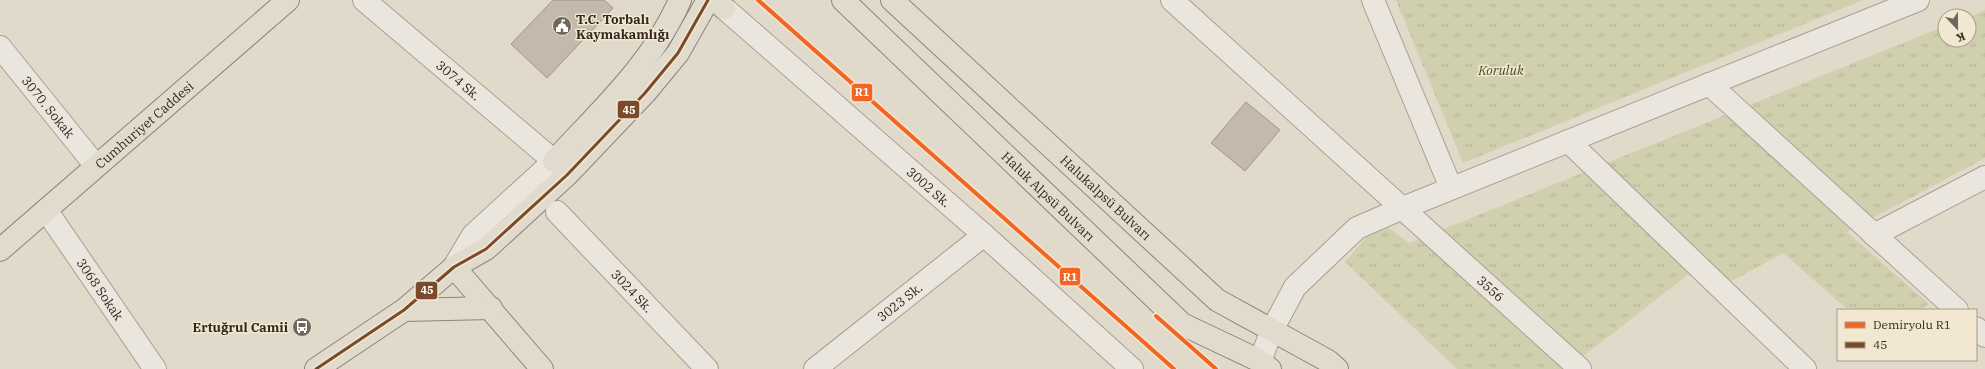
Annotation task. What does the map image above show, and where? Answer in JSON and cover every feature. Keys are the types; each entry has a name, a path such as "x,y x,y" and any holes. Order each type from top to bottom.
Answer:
{"main road":[{"name":"Cumhuriyet Caddesi","path":"0,250 288,0"},
{"path":"554,161 638,68 661,37 680,0"},
{"name":"Haluk Alpsü Bulvarı","path":"843,0 1182,324 1265,365"},
{"name":"Halukalpsü Bulvarı","path":"892,0 1218,300 1328,361 1337,369"},
{"path":"316,369 404,310 454,267 486,249 567,175 645,93 716,3"},
{"path":"454,267 542,369"},
{"path":"404,310 490,308"}],"street":[{"name":"3074 Sk.","path":"364,0 554,161"},
{"name":"3556","path":"1172,0 1580,369"},
{"path":"1373,0 1451,188"},
{"path":"1265,365 1272,330 1296,287 1357,228 1451,188 1918,0"},
{"name":"3002 Sk.","path":"716,3 984,235 1132,369"},
{"name":"3070. Sokak","path":"0,48 96,166"},
{"path":"1709,84 1956,309"},
{"path":"1568,141 1805,369"},
{"path":"454,267 473,235 554,161"},
{"path":"1874,235 1985,177"},
{"name":"3068 Sokak","path":"46,210 155,369"},
{"name":"3024 Sk.","path":"557,212 707,369"},
{"name":"3023 Sk.","path":"816,369 984,235"},
{"path":"1977,329 1985,336"}],"green space":[{"name":"Koruluk","path":"1396,0 1863,0 1463,163"},
{"path":"1985,10 1985,158 1847,232 1929,304 1921,309 1847,309 1783,253 1730,282 1707,260 1567,369 1457,369 1345,262 1371,231 1389,228 1409,243 1937,29 1937,48 1977,48 1977,14"}],"building":[{"name":"T.C. Torbalı Kaymakamlığı","path":"553,0 604,0 613,8 547,78 511,44"},
{"path":"1246,102 1280,130 1245,171 1211,143"}],"rail line":[{"name":"R1","path":"758,0 1174,369"},
{"name":"R1","path":"1156,316 1216,369"}],"transit line":[{"name":"45","path":"316,369 404,310 454,267 486,249 567,175 645,93 678,53 708,0"}],"place":[{"name":"T.C. Torbalı Kaymakamlığı","path":"562,26"},
{"name":"Ertuğrul Camii","path":"302,327"}]}
